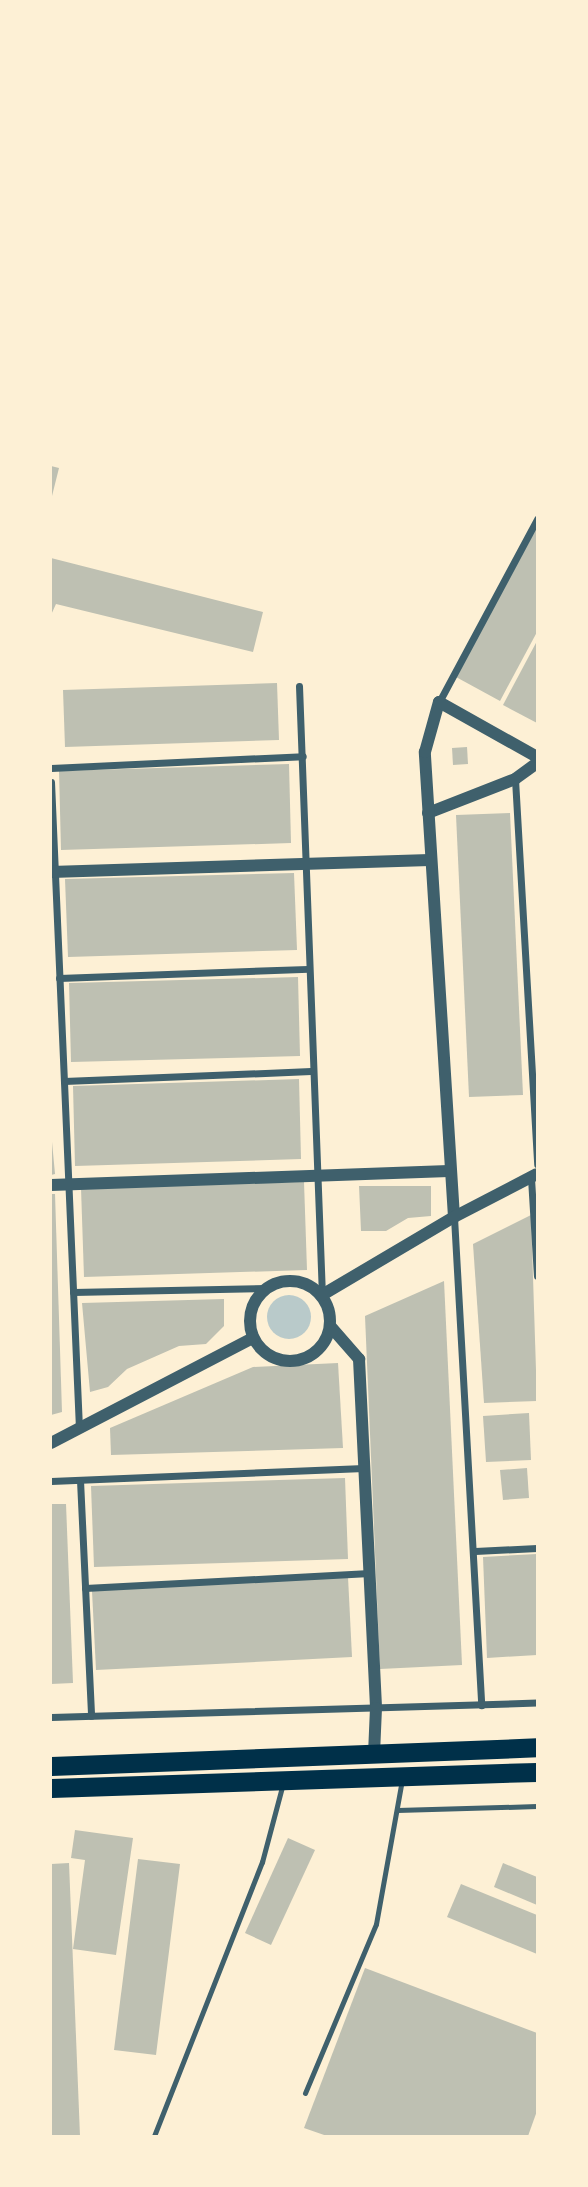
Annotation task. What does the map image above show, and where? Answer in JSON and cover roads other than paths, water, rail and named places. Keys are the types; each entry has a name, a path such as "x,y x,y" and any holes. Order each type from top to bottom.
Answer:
{"highway":[{"path":"51,1766 537,1747"},
{"path":"51,1788 537,1772"}],"street":[{"path":"481,1704 475,1551 449,1171 425,752 439,702 537,519"},
{"path":"299,686 314,1176 322,1295 328,1306 331,1327 359,1359 376,1708 374,1753"},
{"path":"428,813 515,779 537,760 439,702"},
{"path":"51,768 303,756"},
{"path":"515,779 537,1164"},
{"path":"51,782 79,1429"},
{"path":"53,871 430,860"},
{"path":"59,978 308,969"},
{"path":"64,1081 311,1071"},
{"path":"51,1185 449,1171"},
{"path":"322,1295 454,1217 534,1176 537,1276"},
{"path":"73,1292 266,1288 296,1281 322,1295"},
{"path":"266,1288 253,1305 253,1338 274,1358 296,1360 316,1353 331,1327"},
{"path":"51,1443 253,1338"},
{"path":"51,1481 364,1468"},
{"path":"80,1480 91,1716"},
{"path":"475,1551 537,1548"},
{"path":"85,1588 370,1573"},
{"path":"51,1717 537,1703"}],"lane":[{"path":"305,2093 376,1924 402,1776"},
{"path":"154,2136 262,1862 284,1780"},
{"path":"397,1810 537,1806"}]}
